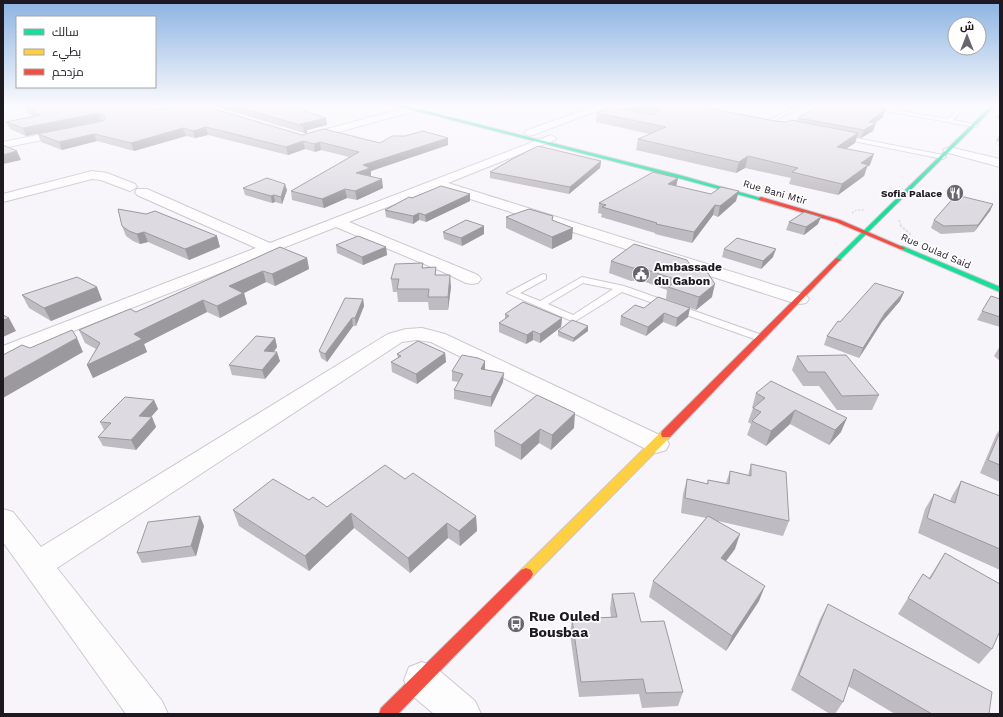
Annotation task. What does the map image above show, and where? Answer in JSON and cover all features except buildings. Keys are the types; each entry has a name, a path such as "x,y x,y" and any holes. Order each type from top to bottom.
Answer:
{"street":[{"path":"3,145 31,139"},
{"path":"3,353 434,183 535,139"},
{"name":"Rue Bani Mtir","path":"550,139 838,221 864,232"},
{"name":"Rue Bani Mtir","path":"551,139 813,204"},
{"path":"387,714 657,444 864,232 880,223 960,139"},
{"path":"946,153 1000,162"},
{"path":"3,198 92,175 103,176 136,189 269,248"},
{"path":"434,183 800,299"},
{"path":"864,218 880,223"},
{"path":"336,222 447,267 472,279"},
{"name":"Rue Oulad Said","path":"864,232 919,257 1000,290"},
{"path":"844,253 859,250"},
{"path":"884,250 919,257"},
{"path":"37,565 395,338 403,335 421,334 438,338 657,444"},
{"path":"3,520 148,714"},
{"path":"422,680 462,714"}],"lane":[{"path":"860,139 946,153"},
{"path":"543,277 512,293 574,319 621,288"},
{"path":"540,305 582,280 621,288 761,338"}],"traffic: fast":[{"path":"532,139 761,199"},
{"path":"837,260 959,139"},
{"path":"902,248 1000,290"}],"traffic: slow":[{"path":"526,574 666,434"}],"traffic: jam":[{"path":"761,199 838,221 902,248"},
{"path":"666,434 837,260"},
{"path":"387,714 526,574"}],"place":[{"name":"Sofia Palace","path":"955,193"},
{"name":"Ambassade du Gabon","path":"641,274"},
{"name":"Rue Ouled Bousbaa","path":"516,624"}]}
